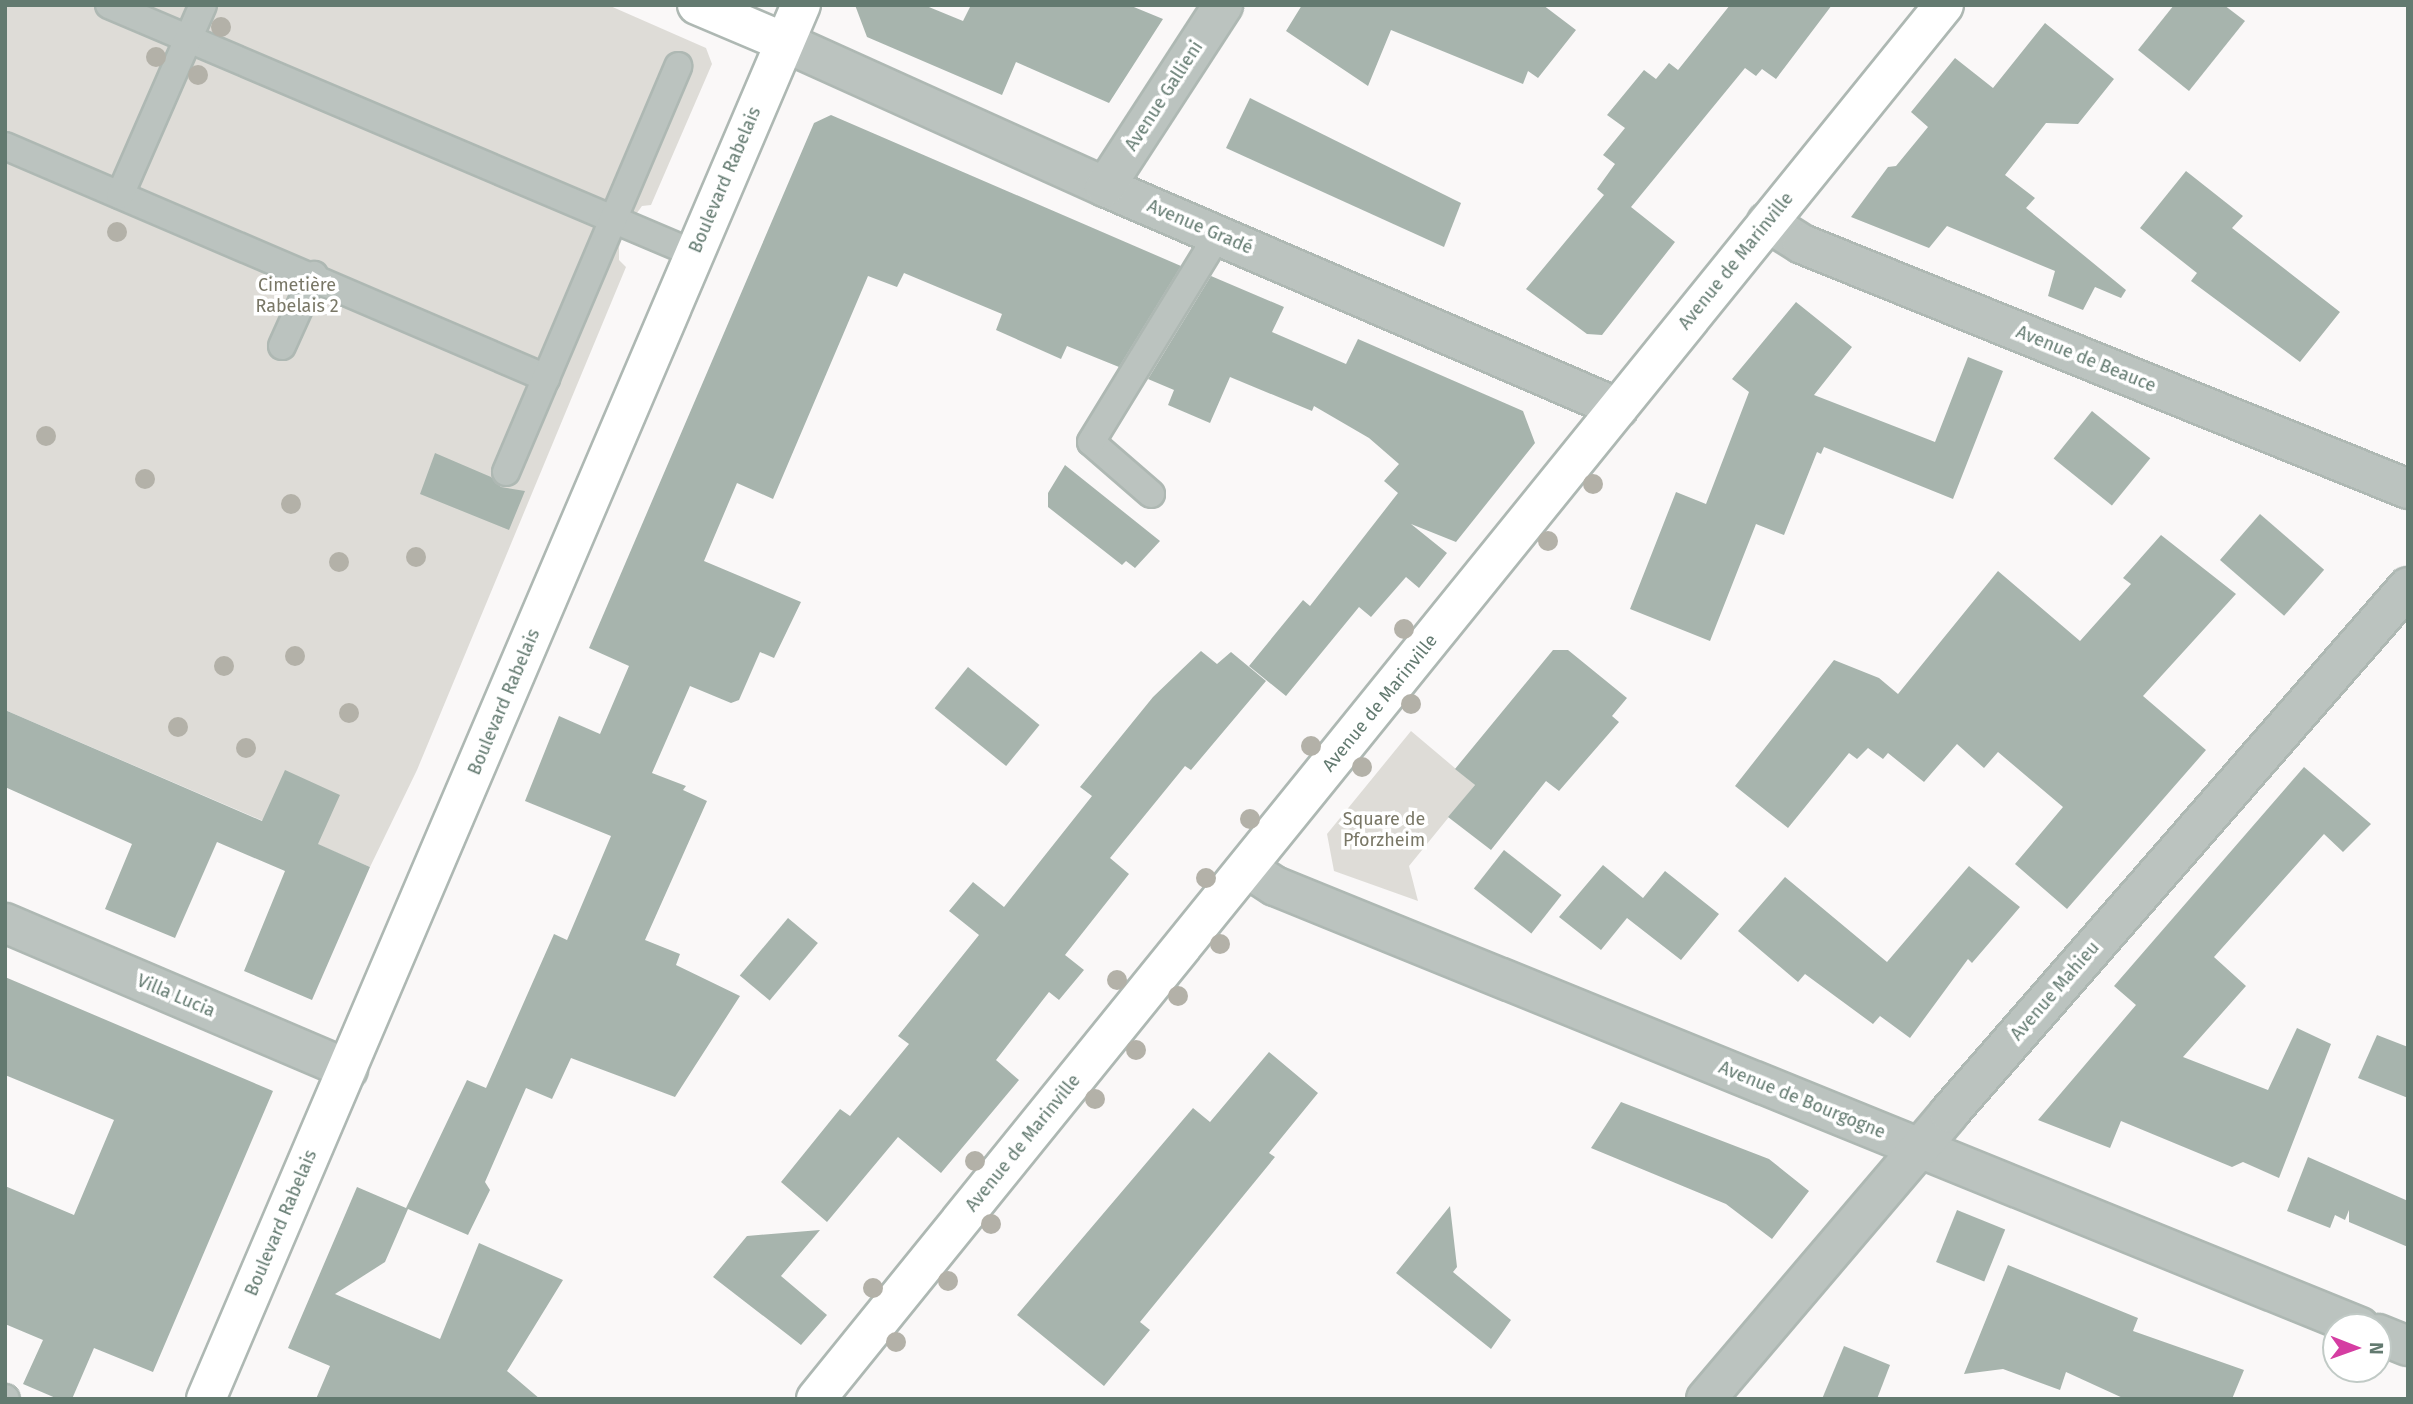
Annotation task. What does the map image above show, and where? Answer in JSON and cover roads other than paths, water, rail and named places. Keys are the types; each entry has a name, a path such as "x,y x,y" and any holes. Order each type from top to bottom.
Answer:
{"street":[{"path":"697,5 784,42"},
{"name":"Boulevard Rabelais","path":"206,1399 801,5"},
{"name":"Avenue Gallieni","path":"1105,187 1223,5"},
{"name":"Avenue de Marinville","path":"816,1399 1944,5"},
{"name":"Avenue Gradé","path":"784,42 1105,187 1618,408"},
{"name":"Avenue de Beauce","path":"1767,222 1802,244 2408,489"},
{"name":"Avenue Mahieu","path":"1706,1399 2408,587"},
{"name":"Avenue de Bourgogne","path":"1247,868 1275,886 2325,1313"},
{"name":"Villa Lucia","path":"5,922 348,1069"}],"lane":[{"path":"109,5 695,254"},
{"path":"120,195 203,5"},
{"path":"506,472 678,66"},
{"path":"5,146 314,275 546,378"},
{"path":"1152,494 1091,442 1218,235"},
{"path":"282,346 314,275"}],"park label":[{"name":"Cimetière Rabelais 2","path":"297,296"},
{"name":"Square de Pforzheim","path":"1384,830"}]}
